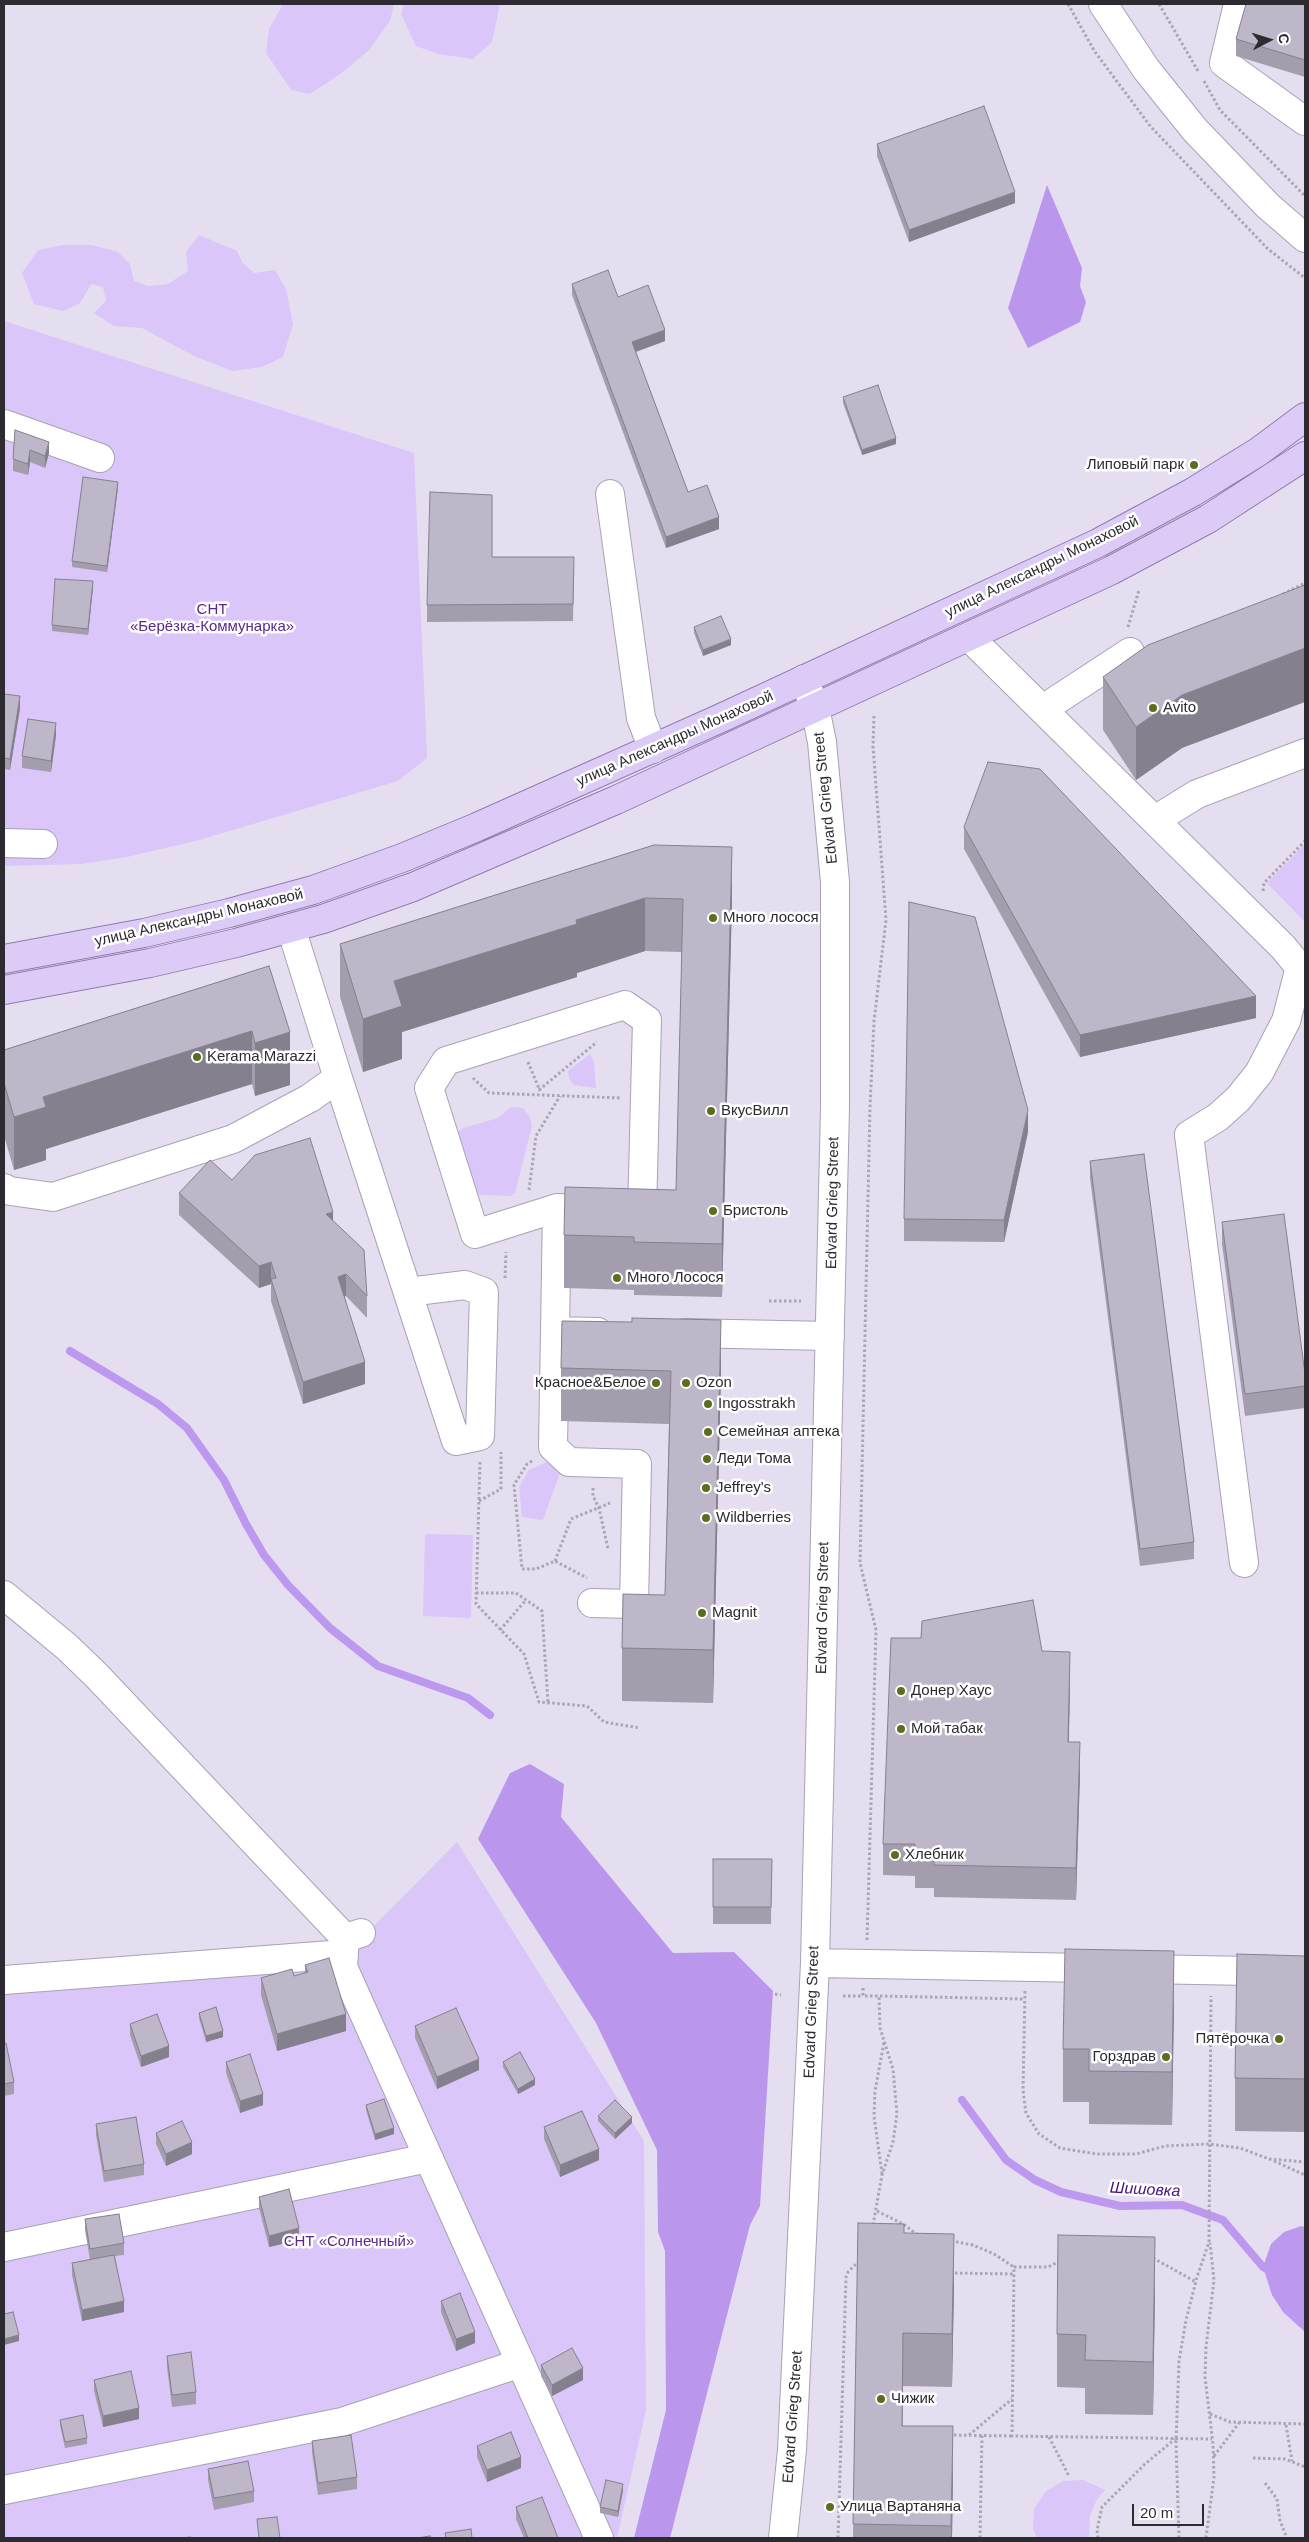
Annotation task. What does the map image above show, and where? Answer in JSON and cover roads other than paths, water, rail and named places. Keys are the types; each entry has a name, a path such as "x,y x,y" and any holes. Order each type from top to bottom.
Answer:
{"main road":[{"name":"улица Александры Монаховой","path":"4,959 144,933 229,914 314,890 402,858 478,827 653,749 1098,543 1193,492 1258,452 1305,417"},
{"name":"улица Александры Монаховой","path":"4,990 150,963 323,920 413,887 481,859 815,708 1112,570 1200,524 1274,478 1305,456"}],"street":[{"path":"1103,4 1146,69 1195,130 1268,206 1305,238"},
{"path":"1238,4 1224,63 1305,120"},
{"path":"4,424 100,458"},
{"path":"610,494 641,718 653,749"},
{"path":"969,637 1156,820 1283,947 1303,971 1286,1021 1259,1073 1238,1099 1218,1116 1189,1135 1244,1563"},
{"path":"1043,710 1130,652"},
{"name":"Edvard Grieg Street","path":"783,2538 792,2450 815,1963 835,1107 835,882 822,742 815,708 804,679"},
{"path":"1156,820 1197,794 1305,753"},
{"path":"4,843 43,844"},
{"path":"291,928 338,1078 456,1441 480,1436 484,1292 465,1285 408,1292"},
{"path":"625,1005 647,1020 642,1212 556,1208 475,1234 429,1088 446,1061 625,1005"},
{"path":"4,1188 10,1191 53,1197 233,1139 310,1098 338,1078"},
{"path":"556,1208 553,1447 570,1462 637,1464 634,1604 592,1592"},
{"path":"555,1331 625,1332"},
{"path":"663,1333 830,1336"},
{"path":"4,1595 97,1676 350,1942"},
{"path":"4,1980 350,1942"},
{"path":"350,1942 343,1967 599,2538"},
{"path":"815,1963 1305,1972"},
{"path":"4,2247 428,2158"},
{"path":"4,2490 342,2422 521,2363"}],"waterway":[{"path":"70,1351 158,1404 187,1428 224,1480 264,1555 288,1585 330,1628 378,1666 468,1698 490,1715"},
{"name":"Шишовка","path":"962,2100 1006,2160 1035,2180 1061,2192 1120,2206 1182,2205 1223,2220 1263,2267 1272,2272"}],"place":[{"name":"Липовый парк","path":"1194,465"},
{"name":"Avito","path":"1153,708"},
{"name":"Много лосося","path":"713,918"},
{"name":"Kerama Marazzi","path":"197,1057"},
{"name":"ВкусВилл","path":"711,1111"},
{"name":"Бристоль","path":"713,1211"},
{"name":"Много Лосося","path":"617,1278"},
{"name":"Красное&Белое","path":"656,1383"},
{"name":"Ozon","path":"686,1383"},
{"name":"Ingosstrakh","path":"708,1404"},
{"name":"Семейная аптека","path":"708,1432"},
{"name":"Леди Тома","path":"707,1459"},
{"name":"Jeffrey's","path":"706,1488"},
{"name":"Wildberries","path":"706,1518"},
{"name":"Magnit","path":"702,1613"},
{"name":"Донер Хаус","path":"901,1691"},
{"name":"Мой табак","path":"901,1729"},
{"name":"Хлебник","path":"895,1855"},
{"name":"Пятёрочка","path":"1279,2039"},
{"name":"Горздрав","path":"1166,2057"},
{"name":"Чижик","path":"881,2399"},
{"name":"Улица Вартаняна","path":"830,2507"}],"park label":[{"name":"СНТ «Берёзка-Коммунарка»","path":"212,618"},
{"name":"СНТ «Солнечный»","path":"349,2242"}]}
